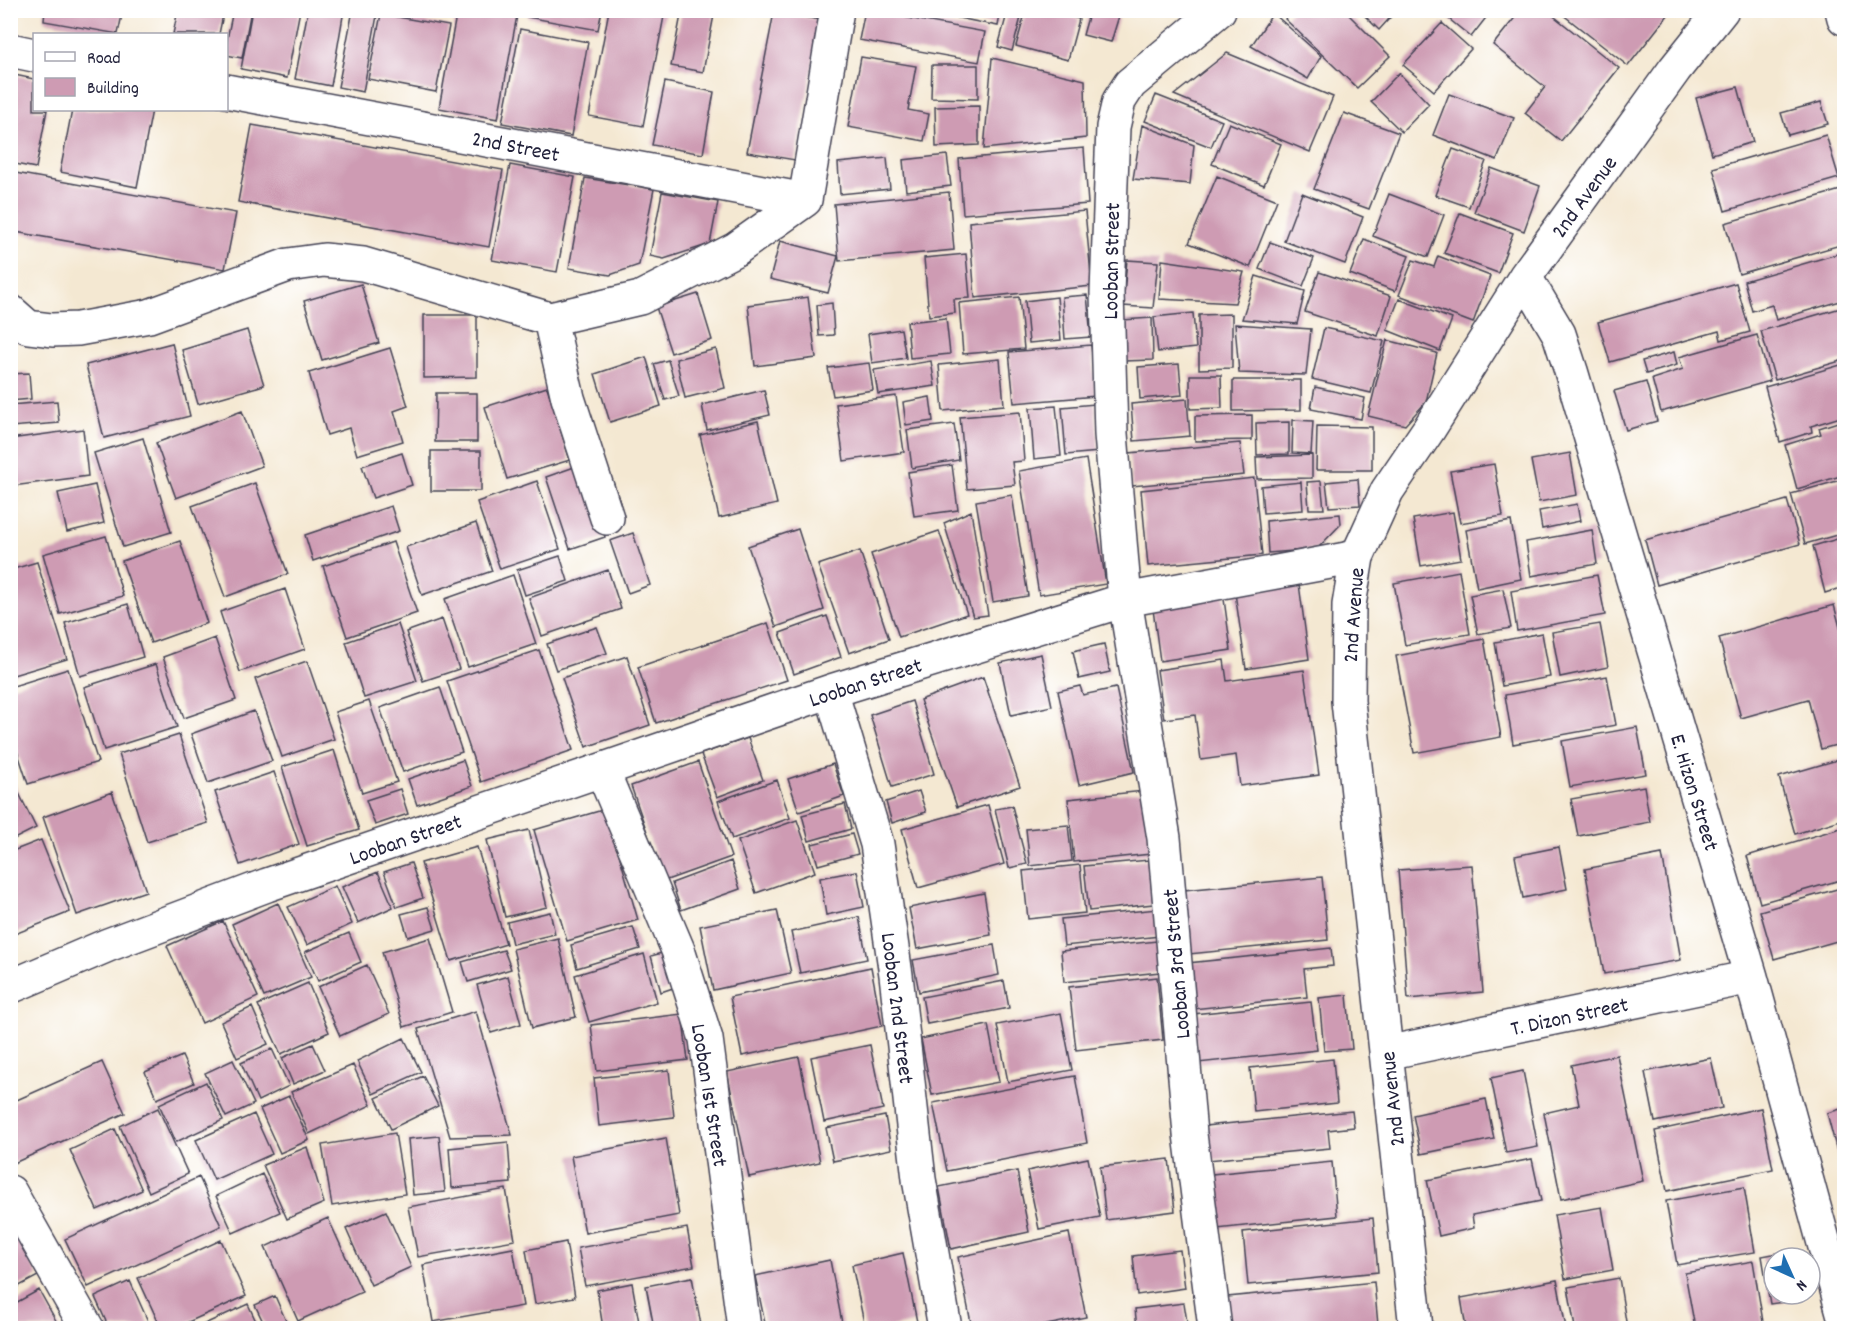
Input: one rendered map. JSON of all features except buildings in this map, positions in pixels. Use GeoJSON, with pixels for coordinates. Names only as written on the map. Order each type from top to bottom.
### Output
{"type":"FeatureCollection","features":[{"type":"Feature","properties":{"kind":"street"},"geometry":{"type":"LineString","coordinates":[[10,311],[28,327],[52,330],[78,329],[149,316],[288,265],[324,260],[363,264],[550,319],[640,298],[736,249],[805,200],[837,10]]}},
{"type":"Feature","properties":{"kind":"street","name":"Looban Street"},"geometry":{"type":"LineString","coordinates":[[10,987],[108,945],[267,885],[831,692],[1125,600],[1111,434],[1107,293],[1113,127],[1119,101],[1130,84],[1219,10]]}},
{"type":"Feature","properties":{"kind":"street","name":"2nd Avenue"},"geometry":{"type":"LineString","coordinates":[[1416,1329],[1348,701],[1349,605],[1357,557],[1387,491],[1525,277],[1675,69],[1722,10]]}},
{"type":"Feature","properties":{"kind":"street"},"geometry":{"type":"LineString","coordinates":[[1842,10],[1845,18]]}},
{"type":"Feature","properties":{"kind":"street"},"geometry":{"type":"LineString","coordinates":[[10,50],[33,55]]}},
{"type":"Feature","properties":{"kind":"street","name":"2nd Street"},"geometry":{"type":"LineString","coordinates":[[228,91],[805,200]]}},
{"type":"Feature","properties":{"kind":"street","name":"E. Hizon Street"},"geometry":{"type":"LineString","coordinates":[[1525,277],[1559,334],[1571,371],[1751,977],[1845,1316]]}},
{"type":"Feature","properties":{"kind":"street"},"geometry":{"type":"LineString","coordinates":[[550,319],[568,398],[606,518]]}},
{"type":"Feature","properties":{"kind":"street"},"geometry":{"type":"LineString","coordinates":[[1125,600],[1357,557]]}},
{"type":"Feature","properties":{"kind":"street","name":"Looban 3rd Street"},"geometry":{"type":"LineString","coordinates":[[1125,600],[1164,838],[1190,1134],[1215,1329]]}},
{"type":"Feature","properties":{"kind":"street","name":"Looban 2nd Street"},"geometry":{"type":"LineString","coordinates":[[831,692],[877,844],[896,975],[919,1179],[945,1329]]}},
{"type":"Feature","properties":{"kind":"street","name":"Looban 1st Street"},"geometry":{"type":"LineString","coordinates":[[602,770],[678,950],[706,1039],[744,1329]]}},
{"type":"Feature","properties":{"kind":"street","name":"T. Dizon Street"},"geometry":{"type":"LineString","coordinates":[[1386,1053],[1751,977]]}},
{"type":"Feature","properties":{"kind":"street"},"geometry":{"type":"LineString","coordinates":[[10,1192],[87,1329]]}}]}
